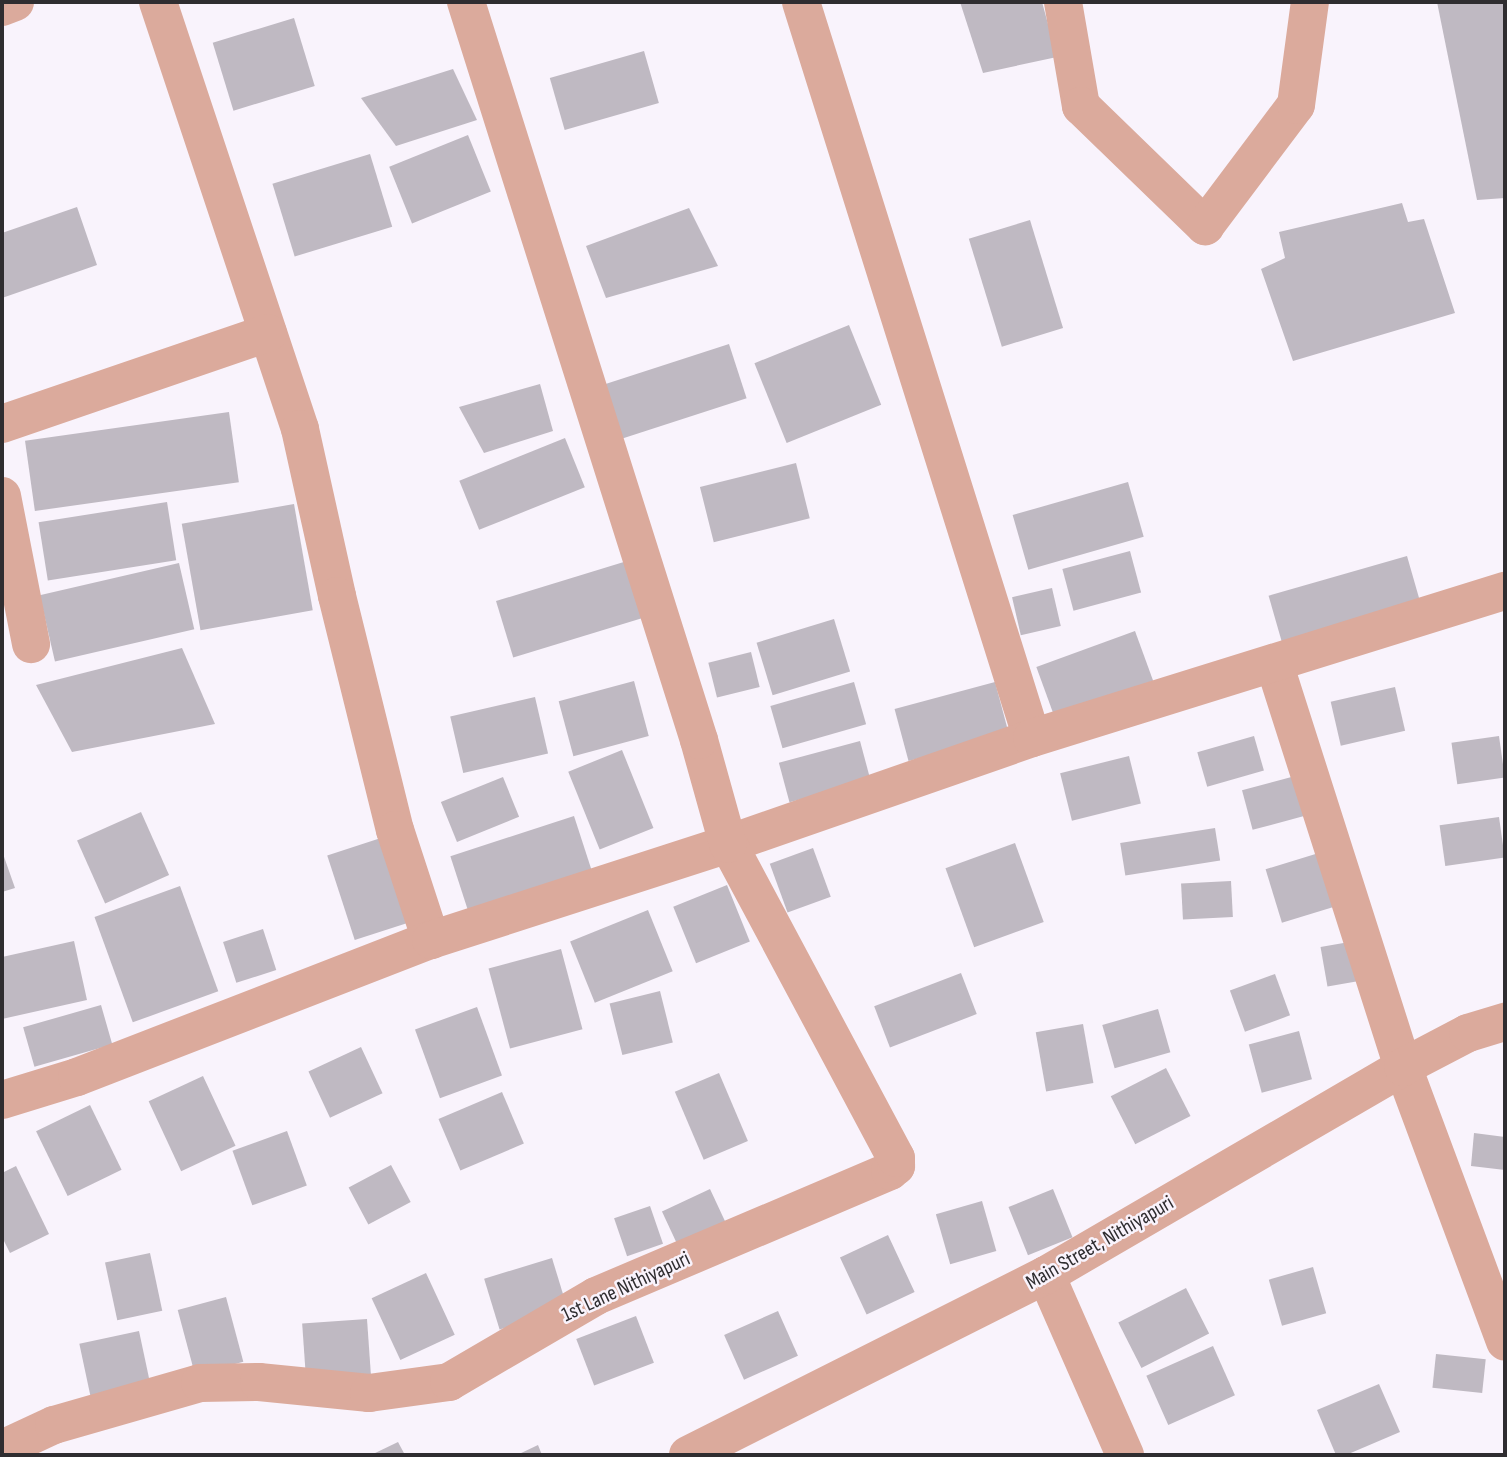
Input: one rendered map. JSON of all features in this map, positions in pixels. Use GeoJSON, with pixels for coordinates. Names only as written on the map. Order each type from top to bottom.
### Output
{"type":"FeatureCollection","features":[{"type":"Feature","properties":{"kind":"street"},"geometry":{"type":"LineString","coordinates":[[2,7],[15,2]]}},
{"type":"Feature","properties":{"kind":"street"},"geometry":{"type":"LineString","coordinates":[[158,2],[300,429],[337,596],[395,830],[431,940]]}},
{"type":"Feature","properties":{"kind":"street"},"geometry":{"type":"LineString","coordinates":[[466,2],[699,740],[728,844]]}},
{"type":"Feature","properties":{"kind":"street"},"geometry":{"type":"LineString","coordinates":[[801,2],[1032,738]]}},
{"type":"Feature","properties":{"kind":"street"},"geometry":{"type":"LineString","coordinates":[[1063,2],[1081,106],[1205,226],[1296,105],[1310,2]]}},
{"type":"Feature","properties":{"kind":"street"},"geometry":{"type":"LineString","coordinates":[[2,424],[268,333]]}},
{"type":"Feature","properties":{"kind":"street"},"geometry":{"type":"LineString","coordinates":[[2,496],[31,645]]}},
{"type":"Feature","properties":{"kind":"street"},"geometry":{"type":"LineString","coordinates":[[2,1100],[77,1077],[431,940],[728,844],[1032,738],[1505,591]]}},
{"type":"Feature","properties":{"kind":"street"},"geometry":{"type":"LineString","coordinates":[[1274,663],[1403,1067],[1497,1294],[1505,1342]]}},
{"type":"Feature","properties":{"kind":"street","name":"1st Lane Nithiyapuri"},"geometry":{"type":"LineString","coordinates":[[2,1449],[54,1425],[200,1383],[260,1382],[369,1393],[449,1382],[596,1296],[890,1171],[896,1166],[896,1158],[728,844]]}},
{"type":"Feature","properties":{"kind":"street","name":"Main Street, Nithiyapuri"},"geometry":{"type":"LineString","coordinates":[[688,1455],[1046,1275],[1403,1067],[1468,1033],[1505,1023]]}},
{"type":"Feature","properties":{"kind":"street"},"geometry":{"type":"LineString","coordinates":[[1046,1275],[1125,1455]]}},
{"type":"Feature","properties":{"kind":"building"},"geometry":{"type":"Polygon","coordinates":[[[960,2],[1042,2],[1057,57],[983,73],[960,2]]]}},
{"type":"Feature","properties":{"kind":"building"},"geometry":{"type":"Polygon","coordinates":[[[1437,2],[1505,2],[1505,198],[1477,200],[1437,2]]]}},
{"type":"Feature","properties":{"kind":"building"},"geometry":{"type":"Polygon","coordinates":[[[294,18],[315,86],[233,111],[213,43],[294,18]]]}},
{"type":"Feature","properties":{"kind":"building"},"geometry":{"type":"Polygon","coordinates":[[[644,51],[659,103],[565,130],[550,78],[644,51]]]}},
{"type":"Feature","properties":{"kind":"building"},"geometry":{"type":"Polygon","coordinates":[[[453,69],[477,120],[396,146],[361,98],[453,69]]]}},
{"type":"Feature","properties":{"kind":"building"},"geometry":{"type":"Polygon","coordinates":[[[468,135],[491,192],[412,223],[389,167],[468,135]]]}},
{"type":"Feature","properties":{"kind":"building"},"geometry":{"type":"Polygon","coordinates":[[[370,154],[392,227],[295,257],[272,184],[370,154]]]}},
{"type":"Feature","properties":{"kind":"building"},"geometry":{"type":"Polygon","coordinates":[[[1402,203],[1408,222],[1424,219],[1455,313],[1293,361],[1261,269],[1285,258],[1279,232],[1402,203]]]}},
{"type":"Feature","properties":{"kind":"building"},"geometry":{"type":"Polygon","coordinates":[[[77,207],[97,265],[2,298],[2,233],[77,207]]]}},
{"type":"Feature","properties":{"kind":"building"},"geometry":{"type":"Polygon","coordinates":[[[689,208],[718,266],[606,298],[586,246],[689,208]]]}},
{"type":"Feature","properties":{"kind":"building"},"geometry":{"type":"Polygon","coordinates":[[[1030,220],[1063,328],[1002,347],[969,239],[1030,220]]]}},
{"type":"Feature","properties":{"kind":"building"},"geometry":{"type":"Polygon","coordinates":[[[849,325],[881,405],[787,443],[754,363],[849,325]]]}},
{"type":"Feature","properties":{"kind":"building"},"geometry":{"type":"Polygon","coordinates":[[[729,344],[747,398],[620,439],[603,385],[729,344]]]}},
{"type":"Feature","properties":{"kind":"building"},"geometry":{"type":"Polygon","coordinates":[[[540,384],[553,431],[484,453],[459,407],[540,384]]]}},
{"type":"Feature","properties":{"kind":"building"},"geometry":{"type":"Polygon","coordinates":[[[229,412],[239,482],[35,511],[25,441],[229,412]]]}},
{"type":"Feature","properties":{"kind":"building"},"geometry":{"type":"Polygon","coordinates":[[[565,438],[585,487],[479,530],[459,481],[565,438]]]}},
{"type":"Feature","properties":{"kind":"building"},"geometry":{"type":"Polygon","coordinates":[[[796,463],[810,518],[714,542],[700,487],[796,463]]]}},
{"type":"Feature","properties":{"kind":"building"},"geometry":{"type":"Polygon","coordinates":[[[1128,482],[1144,537],[1028,570],[1013,515],[1128,482]]]}},
{"type":"Feature","properties":{"kind":"building"},"geometry":{"type":"Polygon","coordinates":[[[167,502],[176,560],[48,581],[39,522],[167,502]]]}},
{"type":"Feature","properties":{"kind":"building"},"geometry":{"type":"Polygon","coordinates":[[[294,504],[313,610],[200,630],[182,524],[294,504]]]}},
{"type":"Feature","properties":{"kind":"building"},"geometry":{"type":"Polygon","coordinates":[[[1130,551],[1141,593],[1074,611],[1062,569],[1130,551]]]}},
{"type":"Feature","properties":{"kind":"building"},"geometry":{"type":"Polygon","coordinates":[[[1407,556],[1422,610],[1284,650],[1269,596],[1407,556]]]}},
{"type":"Feature","properties":{"kind":"building"},"geometry":{"type":"Polygon","coordinates":[[[627,561],[644,617],[513,657],[496,601],[627,561]]]}},
{"type":"Feature","properties":{"kind":"building"},"geometry":{"type":"Polygon","coordinates":[[[179,563],[194,629],[55,661],[40,595],[179,563]]]}},
{"type":"Feature","properties":{"kind":"building"},"geometry":{"type":"Polygon","coordinates":[[[1052,588],[1061,626],[1021,635],[1012,597],[1052,588]]]}},
{"type":"Feature","properties":{"kind":"building"},"geometry":{"type":"Polygon","coordinates":[[[834,619],[850,672],[773,695],[757,643],[834,619]]]}},
{"type":"Feature","properties":{"kind":"building"},"geometry":{"type":"Polygon","coordinates":[[[1135,631],[1153,681],[1054,717],[1036,667],[1135,631]]]}},
{"type":"Feature","properties":{"kind":"building"},"geometry":{"type":"Polygon","coordinates":[[[182,648],[215,724],[72,752],[36,685],[182,648]]]}},
{"type":"Feature","properties":{"kind":"building"},"geometry":{"type":"Polygon","coordinates":[[[751,652],[760,687],[717,698],[708,663],[751,652]]]}},
{"type":"Feature","properties":{"kind":"building"},"geometry":{"type":"Polygon","coordinates":[[[634,681],[649,736],[573,756],[559,701],[634,681]]]}},
{"type":"Feature","properties":{"kind":"building"},"geometry":{"type":"Polygon","coordinates":[[[854,682],[866,724],[782,748],[770,706],[854,682]]]}},
{"type":"Feature","properties":{"kind":"building"},"geometry":{"type":"Polygon","coordinates":[[[995,682],[1009,734],[909,761],[895,709],[995,682]]]}},
{"type":"Feature","properties":{"kind":"building"},"geometry":{"type":"Polygon","coordinates":[[[1395,687],[1405,731],[1341,746],[1331,702],[1395,687]]]}},
{"type":"Feature","properties":{"kind":"building"},"geometry":{"type":"Polygon","coordinates":[[[535,697],[548,754],[463,773],[450,717],[535,697]]]}},
{"type":"Feature","properties":{"kind":"building"},"geometry":{"type":"Polygon","coordinates":[[[1254,736],[1264,771],[1207,787],[1197,752],[1254,736]]]}},
{"type":"Feature","properties":{"kind":"building"},"geometry":{"type":"Polygon","coordinates":[[[1499,736],[1505,778],[1457,784],[1451,743],[1499,736]]]}},
{"type":"Feature","properties":{"kind":"building"},"geometry":{"type":"Polygon","coordinates":[[[860,741],[871,781],[789,802],[779,763],[860,741]]]}},
{"type":"Feature","properties":{"kind":"building"},"geometry":{"type":"Polygon","coordinates":[[[622,750],[653,828],[600,850],[568,772],[622,750]]]}},
{"type":"Feature","properties":{"kind":"building"},"geometry":{"type":"Polygon","coordinates":[[[1129,756],[1141,804],[1072,821],[1060,773],[1129,756]]]}},
{"type":"Feature","properties":{"kind":"building"},"geometry":{"type":"Polygon","coordinates":[[[1299,775],[1310,815],[1253,830],[1242,790],[1299,775]]]}},
{"type":"Feature","properties":{"kind":"building"},"geometry":{"type":"Polygon","coordinates":[[[503,777],[519,817],[457,842],[441,802],[503,777]]]}},
{"type":"Feature","properties":{"kind":"building"},"geometry":{"type":"Polygon","coordinates":[[[141,812],[169,875],[105,904],[77,840],[141,812]]]}},
{"type":"Feature","properties":{"kind":"building"},"geometry":{"type":"Polygon","coordinates":[[[574,816],[593,875],[470,915],[450,856],[574,816]]]}},
{"type":"Feature","properties":{"kind":"building"},"geometry":{"type":"Polygon","coordinates":[[[1499,817],[1505,858],[1445,866],[1440,825],[1499,817]]]}},
{"type":"Feature","properties":{"kind":"building"},"geometry":{"type":"Polygon","coordinates":[[[1215,828],[1220,861],[1125,876],[1120,843],[1215,828]]]}},
{"type":"Feature","properties":{"kind":"building"},"geometry":{"type":"Polygon","coordinates":[[[390,835],[418,920],[355,940],[327,855],[390,835]]]}},
{"type":"Feature","properties":{"kind":"building"},"geometry":{"type":"Polygon","coordinates":[[[1015,843],[1044,922],[974,947],[945,868],[1015,843]]]}},
{"type":"Feature","properties":{"kind":"building"},"geometry":{"type":"Polygon","coordinates":[[[813,848],[831,897],[788,913],[770,864],[813,848]]]}},
{"type":"Feature","properties":{"kind":"building"},"geometry":{"type":"Polygon","coordinates":[[[2,851],[15,888],[2,892],[2,851]]]}},
{"type":"Feature","properties":{"kind":"building"},"geometry":{"type":"Polygon","coordinates":[[[1322,852],[1338,906],[1282,923],[1266,869],[1322,852]]]}},
{"type":"Feature","properties":{"kind":"building"},"geometry":{"type":"Polygon","coordinates":[[[1231,881],[1233,917],[1183,920],[1181,884],[1231,881]]]}},
{"type":"Feature","properties":{"kind":"building"},"geometry":{"type":"Polygon","coordinates":[[[727,885],[750,942],[696,963],[673,907],[727,885]]]}},
{"type":"Feature","properties":{"kind":"building"},"geometry":{"type":"Polygon","coordinates":[[[180,886],[218,991],[133,1022],[94,917],[180,886]]]}},
{"type":"Feature","properties":{"kind":"building"},"geometry":{"type":"Polygon","coordinates":[[[648,910],[673,971],[595,1003],[570,941],[648,910]]]}},
{"type":"Feature","properties":{"kind":"building"},"geometry":{"type":"Polygon","coordinates":[[[263,929],[276,970],[236,983],[223,942],[263,929]]]}},
{"type":"Feature","properties":{"kind":"building"},"geometry":{"type":"Polygon","coordinates":[[[74,941],[87,1000],[2,1019],[2,957],[74,941]]]}},
{"type":"Feature","properties":{"kind":"building"},"geometry":{"type":"Polygon","coordinates":[[[1355,941],[1362,980],[1327,986],[1321,947],[1355,941]]]}},
{"type":"Feature","properties":{"kind":"building"},"geometry":{"type":"Polygon","coordinates":[[[561,949],[582,1029],[510,1049],[489,968],[561,949]]]}},
{"type":"Feature","properties":{"kind":"building"},"geometry":{"type":"Polygon","coordinates":[[[961,973],[977,1014],[890,1047],[874,1006],[961,973]]]}},
{"type":"Feature","properties":{"kind":"building"},"geometry":{"type":"Polygon","coordinates":[[[1275,974],[1290,1015],[1245,1032],[1230,990],[1275,974]]]}},
{"type":"Feature","properties":{"kind":"building"},"geometry":{"type":"Polygon","coordinates":[[[660,991],[673,1042],[622,1055],[610,1004],[660,991]]]}},
{"type":"Feature","properties":{"kind":"building"},"geometry":{"type":"Polygon","coordinates":[[[101,1005],[112,1044],[34,1067],[23,1027],[101,1005]]]}},
{"type":"Feature","properties":{"kind":"building"},"geometry":{"type":"Polygon","coordinates":[[[477,1007],[502,1076],[440,1098],[415,1030],[477,1007]]]}},
{"type":"Feature","properties":{"kind":"building"},"geometry":{"type":"Polygon","coordinates":[[[1158,1009],[1170,1052],[1115,1068],[1102,1025],[1158,1009]]]}},
{"type":"Feature","properties":{"kind":"building"},"geometry":{"type":"Polygon","coordinates":[[[1083,1024],[1093,1083],[1046,1091],[1036,1032],[1083,1024]]]}},
{"type":"Feature","properties":{"kind":"building"},"geometry":{"type":"Polygon","coordinates":[[[1299,1031],[1312,1079],[1262,1093],[1249,1044],[1299,1031]]]}},
{"type":"Feature","properties":{"kind":"building"},"geometry":{"type":"Polygon","coordinates":[[[361,1047],[383,1093],[330,1118],[308,1072],[361,1047]]]}},
{"type":"Feature","properties":{"kind":"building"},"geometry":{"type":"Polygon","coordinates":[[[1166,1068],[1191,1116],[1135,1144],[1111,1096],[1166,1068]]]}},
{"type":"Feature","properties":{"kind":"building"},"geometry":{"type":"Polygon","coordinates":[[[719,1073],[748,1141],[704,1160],[675,1092],[719,1073]]]}},
{"type":"Feature","properties":{"kind":"building"},"geometry":{"type":"Polygon","coordinates":[[[203,1076],[236,1146],[181,1171],[149,1101],[203,1076]]]}},
{"type":"Feature","properties":{"kind":"building"},"geometry":{"type":"Polygon","coordinates":[[[502,1092],[524,1144],[460,1171],[438,1119],[502,1092]]]}},
{"type":"Feature","properties":{"kind":"building"},"geometry":{"type":"Polygon","coordinates":[[[90,1105],[122,1170],[68,1196],[36,1131],[90,1105]]]}},
{"type":"Feature","properties":{"kind":"building"},"geometry":{"type":"Polygon","coordinates":[[[287,1131],[307,1186],[252,1205],[232,1151],[287,1131]]]}},
{"type":"Feature","properties":{"kind":"building"},"geometry":{"type":"Polygon","coordinates":[[[1474,1133],[1505,1137],[1505,1170],[1471,1166],[1474,1133]]]}},
{"type":"Feature","properties":{"kind":"building"},"geometry":{"type":"Polygon","coordinates":[[[391,1165],[411,1202],[368,1225],[349,1188],[391,1165]]]}},
{"type":"Feature","properties":{"kind":"building"},"geometry":{"type":"Polygon","coordinates":[[[16,1166],[49,1234],[10,1253],[2,1237],[2,1173],[16,1166]]]}},
{"type":"Feature","properties":{"kind":"building"},"geometry":{"type":"Polygon","coordinates":[[[710,1189],[727,1225],[679,1248],[662,1211],[710,1189]]]}},
{"type":"Feature","properties":{"kind":"building"},"geometry":{"type":"Polygon","coordinates":[[[1053,1189],[1072,1237],[1028,1255],[1008,1207],[1053,1189]]]}},
{"type":"Feature","properties":{"kind":"building"},"geometry":{"type":"Polygon","coordinates":[[[982,1201],[996,1251],[950,1264],[936,1214],[982,1201]]]}},
{"type":"Feature","properties":{"kind":"building"},"geometry":{"type":"Polygon","coordinates":[[[650,1206],[663,1244],[627,1256],[614,1218],[650,1206]]]}},
{"type":"Feature","properties":{"kind":"building"},"geometry":{"type":"Polygon","coordinates":[[[888,1235],[915,1292],[867,1314],[840,1257],[888,1235]]]}},
{"type":"Feature","properties":{"kind":"building"},"geometry":{"type":"Polygon","coordinates":[[[150,1253],[162,1311],[117,1320],[105,1263],[150,1253]]]}},
{"type":"Feature","properties":{"kind":"building"},"geometry":{"type":"Polygon","coordinates":[[[552,1258],[567,1309],[500,1329],[484,1279],[552,1258]]]}},
{"type":"Feature","properties":{"kind":"building"},"geometry":{"type":"Polygon","coordinates":[[[1313,1267],[1326,1313],[1282,1326],[1269,1280],[1313,1267]]]}},
{"type":"Feature","properties":{"kind":"building"},"geometry":{"type":"Polygon","coordinates":[[[426,1273],[455,1335],[400,1360],[372,1298],[426,1273]]]}},
{"type":"Feature","properties":{"kind":"building"},"geometry":{"type":"Polygon","coordinates":[[[1186,1288],[1209,1333],[1141,1368],[1118,1323],[1186,1288]]]}},
{"type":"Feature","properties":{"kind":"building"},"geometry":{"type":"Polygon","coordinates":[[[226,1297],[243,1362],[195,1375],[178,1310],[226,1297]]]}},
{"type":"Feature","properties":{"kind":"building"},"geometry":{"type":"Polygon","coordinates":[[[778,1311],[798,1356],[744,1380],[724,1335],[778,1311]]]}},
{"type":"Feature","properties":{"kind":"building"},"geometry":{"type":"Polygon","coordinates":[[[636,1316],[654,1363],[594,1386],[576,1339],[636,1316]]]}},
{"type":"Feature","properties":{"kind":"building"},"geometry":{"type":"Polygon","coordinates":[[[367,1319],[371,1375],[306,1379],[302,1324],[367,1319]]]}},
{"type":"Feature","properties":{"kind":"building"},"geometry":{"type":"Polygon","coordinates":[[[139,1331],[151,1387],[91,1399],[79,1344],[139,1331]]]}},
{"type":"Feature","properties":{"kind":"building"},"geometry":{"type":"Polygon","coordinates":[[[1213,1346],[1235,1395],[1168,1425],[1146,1376],[1213,1346]]]}},
{"type":"Feature","properties":{"kind":"building"},"geometry":{"type":"Polygon","coordinates":[[[1436,1354],[1486,1359],[1482,1393],[1432,1388],[1436,1354]]]}},
{"type":"Feature","properties":{"kind":"building"},"geometry":{"type":"Polygon","coordinates":[[[1379,1384],[1400,1432],[1346,1455],[1336,1455],[1317,1410],[1379,1384]]]}},
{"type":"Feature","properties":{"kind":"building"},"geometry":{"type":"Polygon","coordinates":[[[398,1442],[405,1455],[371,1455],[398,1442]]]}},
{"type":"Feature","properties":{"kind":"building"},"geometry":{"type":"Polygon","coordinates":[[[538,1445],[542,1455],[517,1455],[538,1445]]]}}]}
